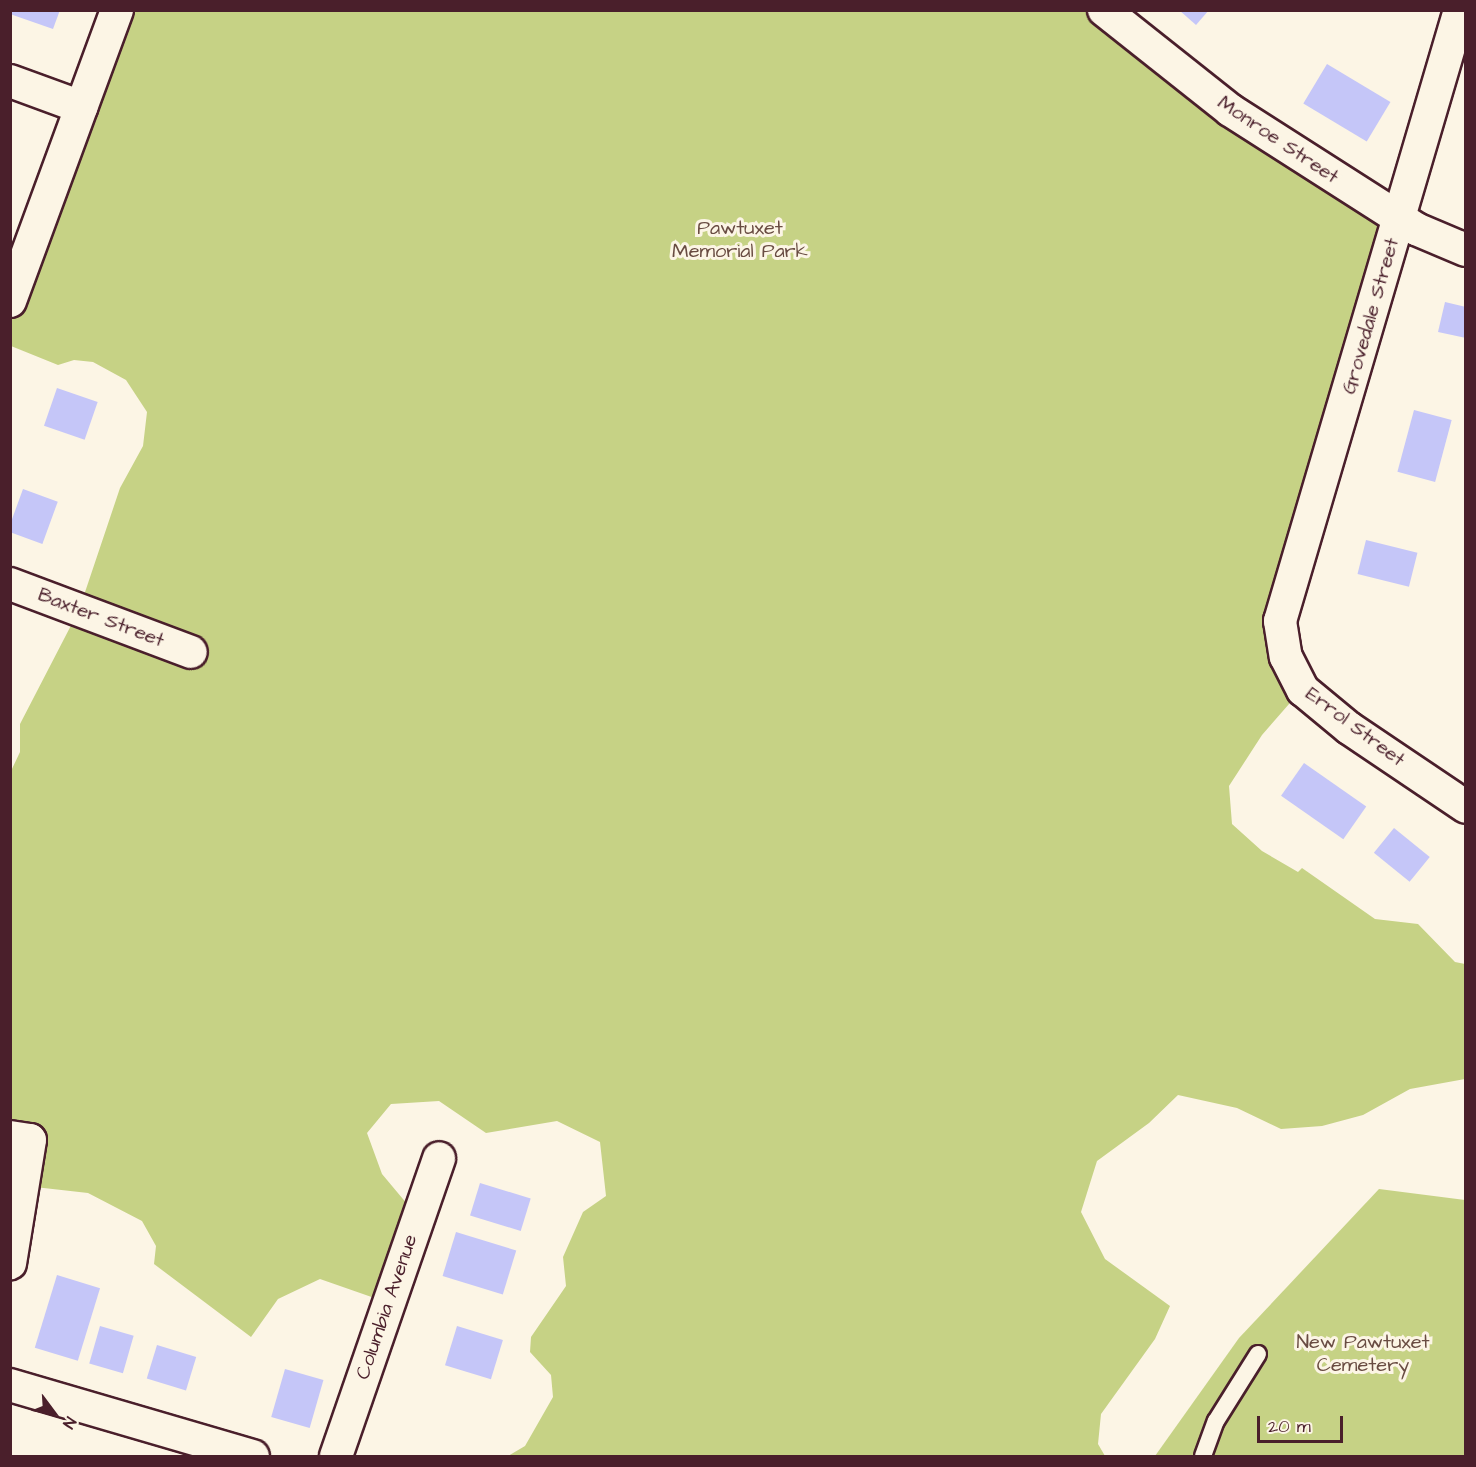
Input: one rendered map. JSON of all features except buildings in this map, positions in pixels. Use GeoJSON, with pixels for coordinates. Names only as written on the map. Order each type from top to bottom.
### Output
{"type":"FeatureCollection","features":[{"type":"Feature","properties":{"kind":"street"},"geometry":{"type":"LineString","coordinates":[[10,301],[117,10]]}},
{"type":"Feature","properties":{"kind":"street","name":"Monroe Street"},"geometry":{"type":"LineString","coordinates":[[1104,10],[1230,110],[1400,219],[1466,250]]}},
{"type":"Feature","properties":{"kind":"street","name":"Grovedale Street"},"geometry":{"type":"LineString","coordinates":[[1280,621],[1460,10]]}},
{"type":"Feature","properties":{"kind":"street"},"geometry":{"type":"LineString","coordinates":[[10,81],[81,107]]}},
{"type":"Feature","properties":{"kind":"street","name":"Baxter Street"},"geometry":{"type":"LineString","coordinates":[[10,584],[190,652]]}},
{"type":"Feature","properties":{"kind":"street","name":"Errol Street"},"geometry":{"type":"LineString","coordinates":[[1280,621],[1286,657],[1303,690],[1350,728],[1466,807]]}},
{"type":"Feature","properties":{"kind":"street"},"geometry":{"type":"LineString","coordinates":[[10,1263],[20,1138]]}},
{"type":"Feature","properties":{"kind":"street","name":"Columbia Avenue"},"geometry":{"type":"LineString","coordinates":[[336,1456],[439,1158]]}},
{"type":"Feature","properties":{"kind":"street"},"geometry":{"type":"LineString","coordinates":[[10,1385],[253,1456]]}},
{"type":"Feature","properties":{"kind":"lane"},"geometry":{"type":"LineString","coordinates":[[1203,1456],[1216,1421],[1258,1354]]}},
{"type":"Feature","properties":{"kind":"green space","name":"Pawtuxet Memorial Park"},"geometry":{"type":"Polygon","coordinates":[[[120,11],[1101,11],[1401,223],[1280,610],[1303,688],[1262,735],[1229,786],[1232,824],[1262,851],[1298,872],[1302,868],[1375,919],[1418,924],[1455,962],[1465,964],[1465,1079],[1410,1089],[1363,1115],[1322,1126],[1281,1129],[1237,1108],[1178,1095],[1149,1123],[1097,1161],[1081,1212],[1105,1259],[1170,1306],[1155,1339],[1101,1414],[1098,1444],[1105,1456],[508,1456],[525,1446],[553,1397],[551,1375],[530,1352],[531,1337],[566,1286],[563,1257],[583,1212],[606,1196],[600,1142],[557,1121],[486,1133],[439,1101],[391,1104],[367,1133],[382,1174],[418,1217],[383,1301],[320,1279],[278,1299],[251,1337],[154,1264],[156,1246],[142,1221],[88,1193],[26,1186],[11,1139],[11,771],[20,752],[20,724],[79,610],[120,488],[143,446],[147,412],[126,380],[93,362],[74,360],[58,365],[11,346],[10,311],[120,11]]]}},
{"type":"Feature","properties":{"kind":"green space","name":"New Pawtuxet Cemetery"},"geometry":{"type":"Polygon","coordinates":[[[1379,1189],[1465,1200],[1465,1456],[1155,1456],[1239,1338],[1379,1189]]]}}]}
